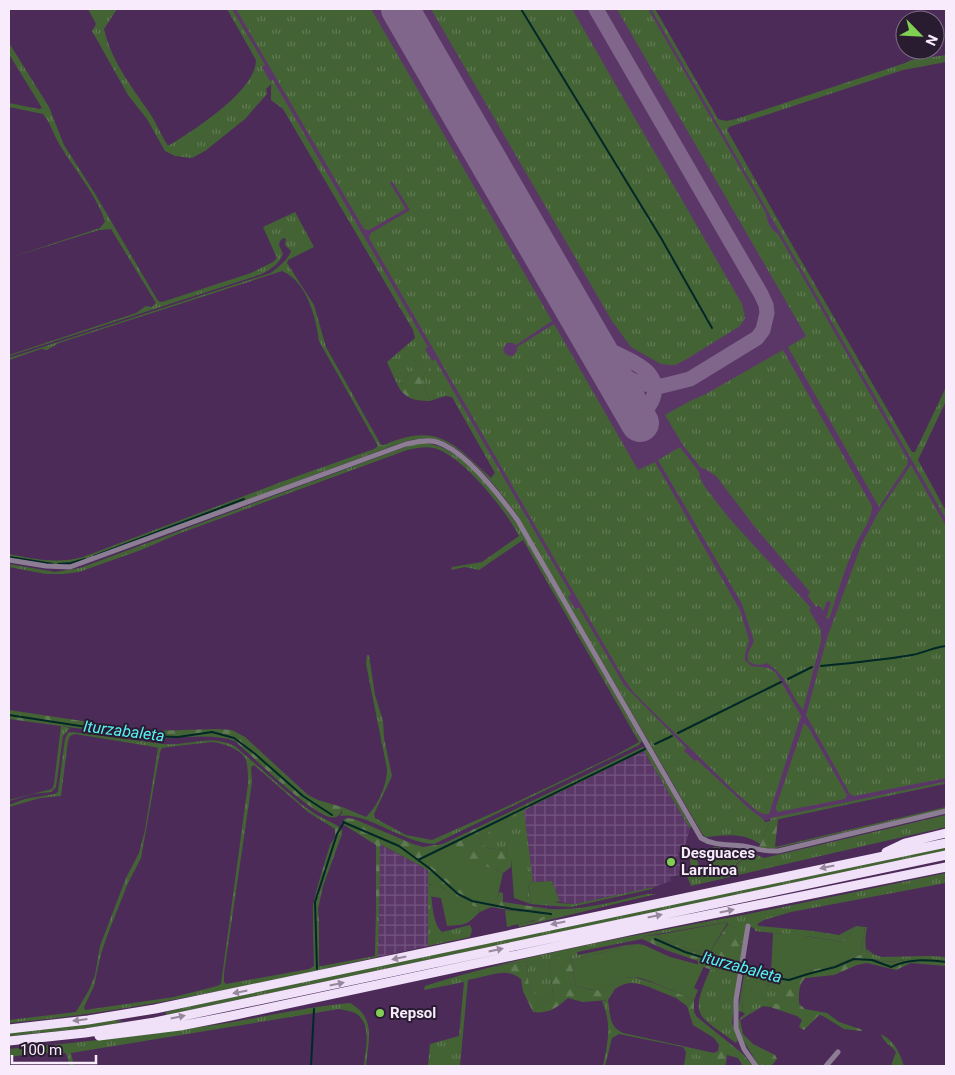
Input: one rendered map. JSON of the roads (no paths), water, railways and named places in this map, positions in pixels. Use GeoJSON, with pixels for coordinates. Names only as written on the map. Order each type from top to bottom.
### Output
{"type":"FeatureCollection","features":[{"type":"Feature","properties":{"kind":"highway"},"geometry":{"type":"LineString","coordinates":[[875,858],[905,843],[946,833]]}},
{"type":"Feature","properties":{"kind":"highway"},"geometry":{"type":"LineString","coordinates":[[9,1028],[88,1020],[155,1009],[946,843]]}},
{"type":"Feature","properties":{"kind":"highway"},"geometry":{"type":"LineString","coordinates":[[9,1041],[155,1022],[946,854]]}},
{"type":"Feature","properties":{"kind":"highway"},"geometry":{"type":"LineString","coordinates":[[9,1045],[125,1033],[214,1020],[648,927],[946,866]]}},
{"type":"Feature","properties":{"kind":"street"},"geometry":{"type":"LineString","coordinates":[[9,560],[46,566],[70,567],[406,444],[418,441],[435,442],[446,445],[465,460],[485,480],[518,521],[701,838],[713,843],[744,846],[760,851],[778,851],[946,811]]}},
{"type":"Feature","properties":{"kind":"street"},"geometry":{"type":"LineString","coordinates":[[748,926],[736,1000],[736,1028],[744,1049],[756,1066]]}},
{"type":"Feature","properties":{"kind":"street"},"geometry":{"type":"LineString","coordinates":[[826,1066],[838,1052]]}},
{"type":"Feature","properties":{"kind":"waterway"},"geometry":{"type":"LineString","coordinates":[[521,9],[661,238],[712,328]]}},
{"type":"Feature","properties":{"kind":"waterway"},"geometry":{"type":"LineString","coordinates":[[94,556],[244,499]]}},
{"type":"Feature","properties":{"kind":"waterway"},"geometry":{"type":"LineString","coordinates":[[9,557],[53,564]]}},
{"type":"Feature","properties":{"kind":"waterway"},"geometry":{"type":"LineString","coordinates":[[58,564],[85,559]]}},
{"type":"Feature","properties":{"kind":"waterway"},"geometry":{"type":"LineString","coordinates":[[821,666],[912,655],[946,646]]}},
{"type":"Feature","properties":{"kind":"waterway"},"geometry":{"type":"LineString","coordinates":[[788,679],[812,667]]}},
{"type":"Feature","properties":{"kind":"waterway"},"geometry":{"type":"LineString","coordinates":[[678,733],[781,682]]}},
{"type":"Feature","properties":{"kind":"waterway","name":"Iturzabaleta"},"geometry":{"type":"LineString","coordinates":[[9,715],[145,736],[178,737],[212,732],[234,738],[303,796],[332,815]]}},
{"type":"Feature","properties":{"kind":"waterway"},"geometry":{"type":"LineString","coordinates":[[655,744],[672,736]]}},
{"type":"Feature","properties":{"kind":"waterway"},"geometry":{"type":"LineString","coordinates":[[418,860],[645,749]]}},
{"type":"Feature","properties":{"kind":"waterway","name":"Iturzabaleta"},"geometry":{"type":"LineString","coordinates":[[343,822],[399,846],[429,868],[458,894],[472,901],[551,914]]}},
{"type":"Feature","properties":{"kind":"waterway"},"geometry":{"type":"LineString","coordinates":[[317,969],[315,902],[337,834],[344,822]]}},
{"type":"Feature","properties":{"kind":"waterway","name":"Iturzabaleta"},"geometry":{"type":"LineString","coordinates":[[655,939],[685,952],[764,976],[789,980],[835,967],[854,959],[872,960],[891,967],[911,961],[946,962]]}},
{"type":"Feature","properties":{"kind":"waterway"},"geometry":{"type":"LineString","coordinates":[[311,1066],[314,1009]]}},
{"type":"Feature","properties":{"kind":"place","name":"Desguaces Larrinoa"},"geometry":{"type":"Point","coordinates":[671,862]}},
{"type":"Feature","properties":{"kind":"place","name":"Repsol"},"geometry":{"type":"Point","coordinates":[380,1013]}}]}
